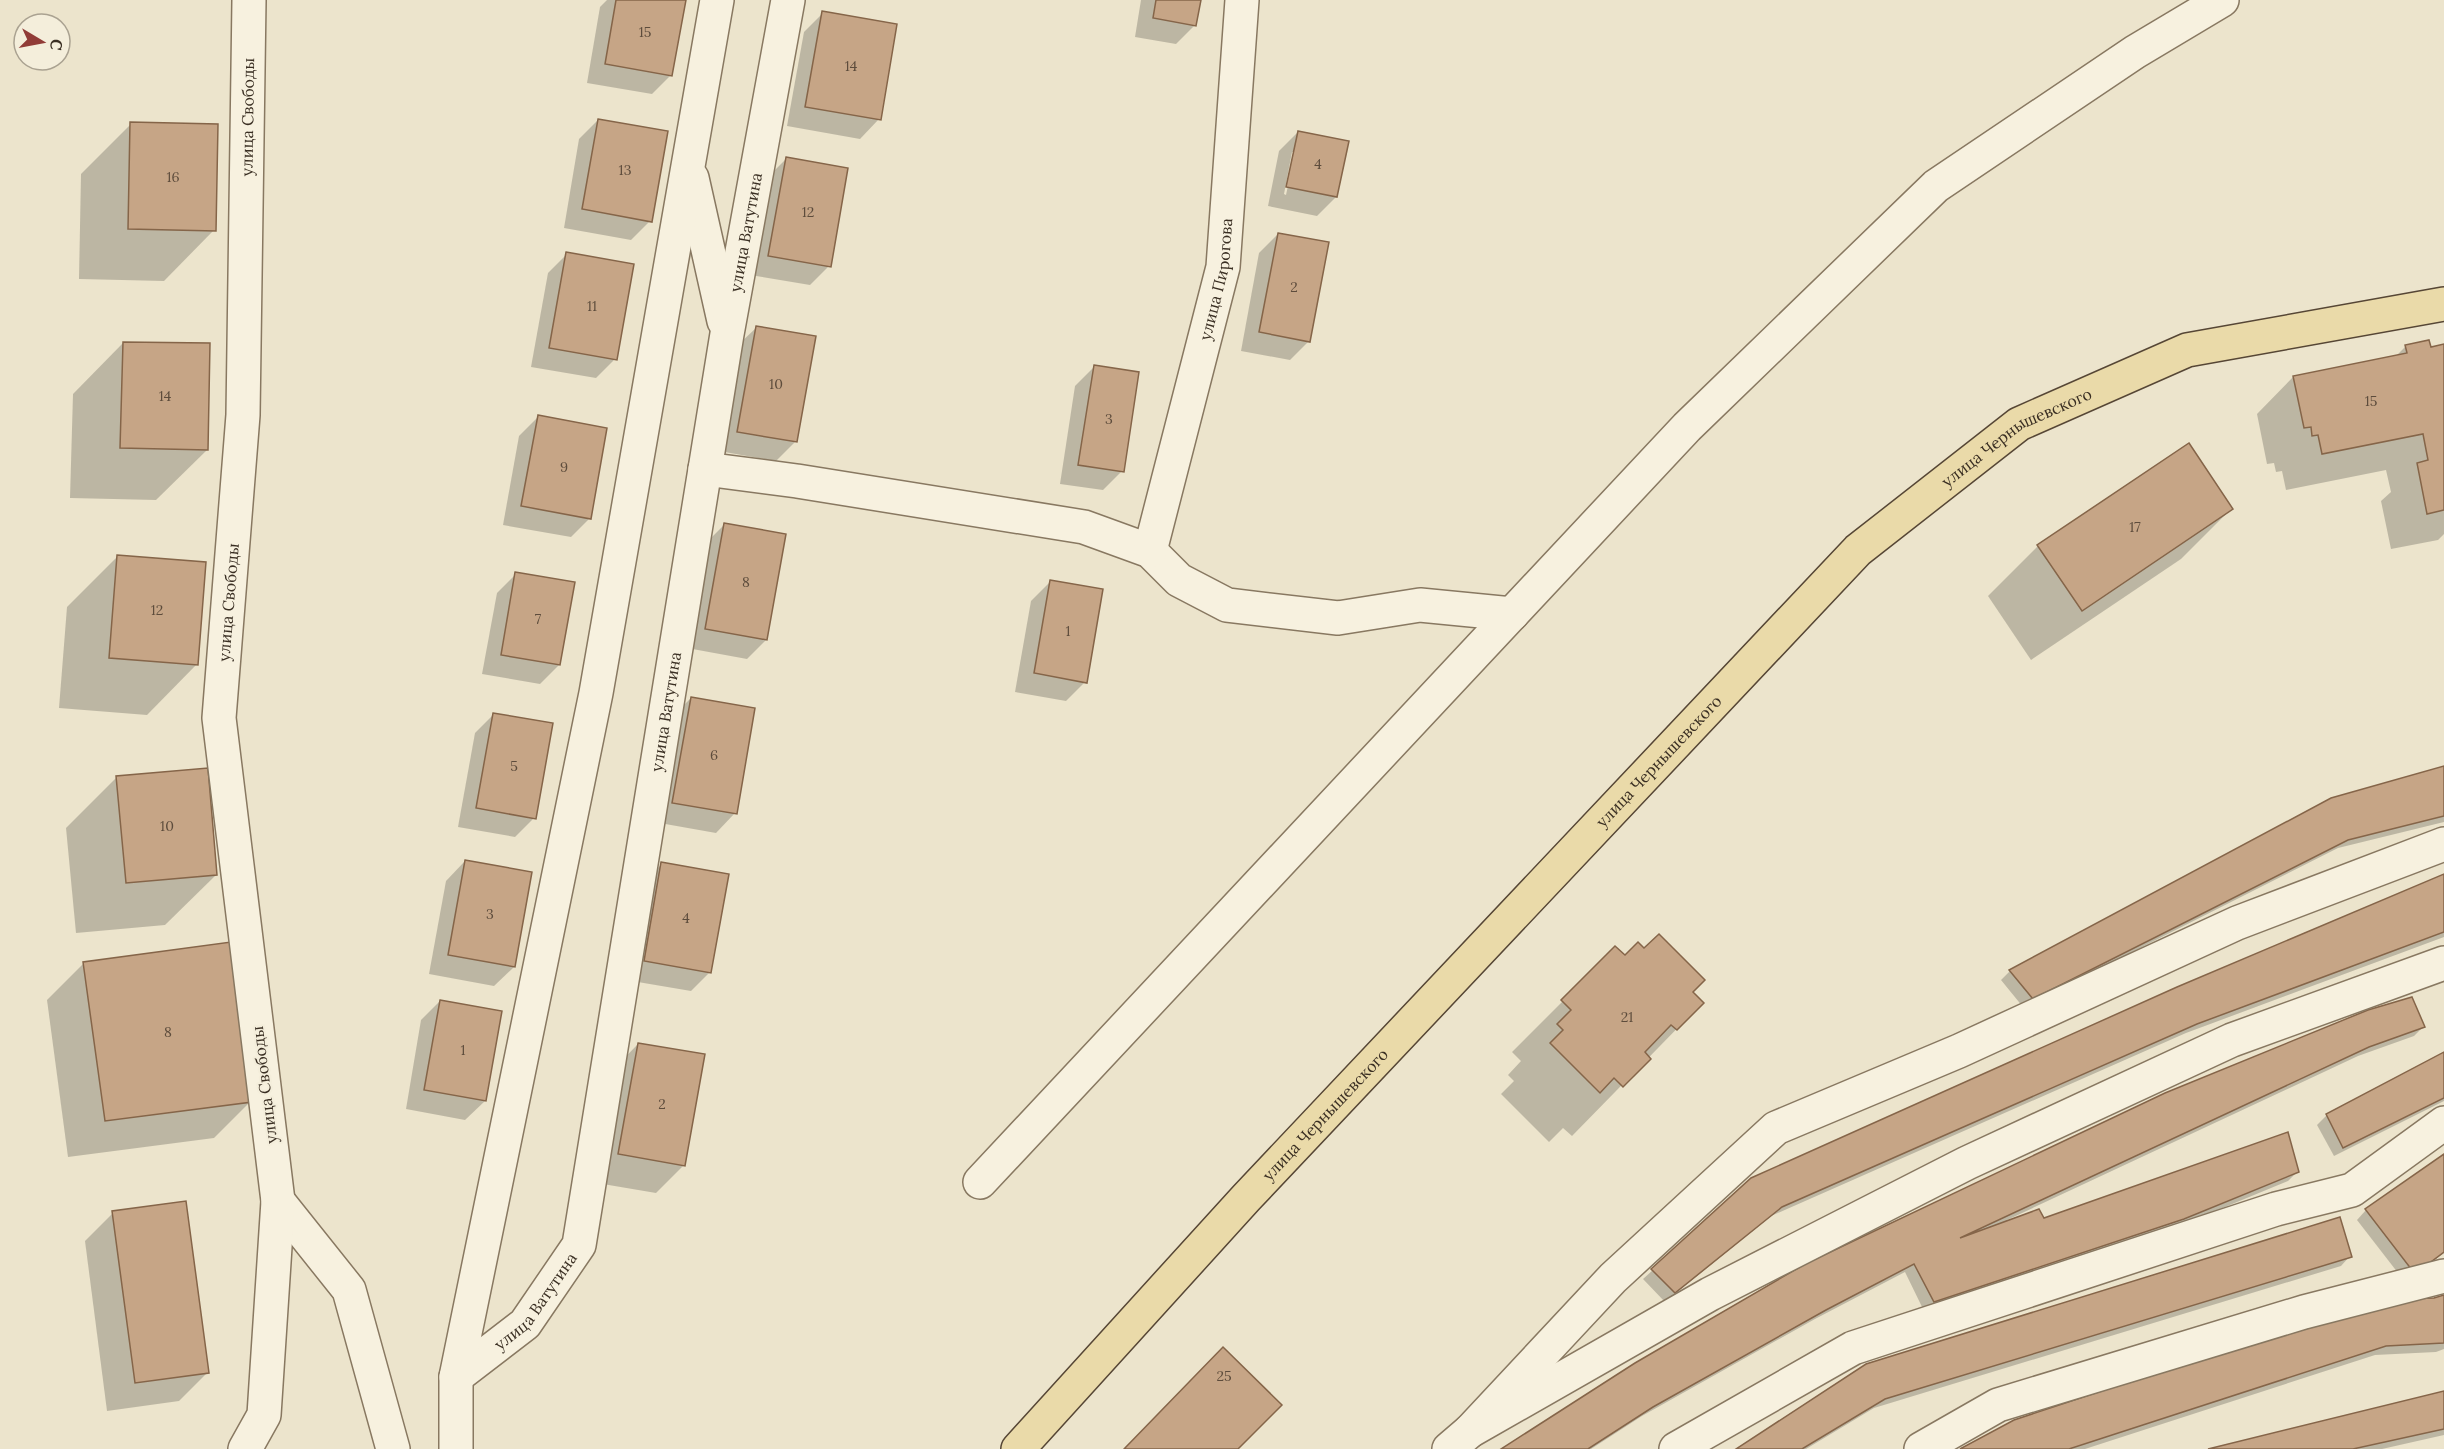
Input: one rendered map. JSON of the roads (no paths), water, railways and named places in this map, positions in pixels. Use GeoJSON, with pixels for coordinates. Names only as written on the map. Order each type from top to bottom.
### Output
{"type":"FeatureCollection","features":[{"type":"Feature","properties":{"kind":"main road","name":"улица Чернышевского"},"geometry":{"type":"LineString","coordinates":[[1018,1449],[1254,1189],[1858,550],[2019,424],[2187,350],[2444,304]]}},
{"type":"Feature","properties":{"kind":"street","name":"улица Свободы"},"geometry":{"type":"LineString","coordinates":[[246,1449],[264,1415],[278,1201],[219,718],[243,415],[249,0]]}},
{"type":"Feature","properties":{"kind":"street","name":"улица Ватутина"},"geometry":{"type":"LineString","coordinates":[[456,1449],[456,1377],[596,693],[717,0]]}},
{"type":"Feature","properties":{"kind":"street","name":"улица Ватутина"},"geometry":{"type":"LineString","coordinates":[[456,1377],[525,1324],[579,1245],[727,334],[788,0]]}},
{"type":"Feature","properties":{"kind":"street","name":"улица Пирогова"},"geometry":{"type":"LineString","coordinates":[[1150,551],[1222,267],[1242,0]]}},
{"type":"Feature","properties":{"kind":"street"},"geometry":{"type":"LineString","coordinates":[[980,1182],[1688,427],[1936,186],[2136,52],[2222,0]]}},
{"type":"Feature","properties":{"kind":"street"},"geometry":{"type":"LineString","coordinates":[[688,164],[727,334]]}},
{"type":"Feature","properties":{"kind":"street"},"geometry":{"type":"LineString","coordinates":[[705,469],[797,481],[1084,527],[1150,551],[1179,580],[1227,605],[1338,618],[1420,605],[1512,614]]}},
{"type":"Feature","properties":{"kind":"street"},"geometry":{"type":"LineString","coordinates":[[1460,1440],[1613,1278],[1776,1128],[1959,1051],[2237,923],[2444,844]]}},
{"type":"Feature","properties":{"kind":"street"},"geometry":{"type":"LineString","coordinates":[[1460,1440],[1710,1294],[1967,1163],[2232,1040],[2444,963]]}},
{"type":"Feature","properties":{"kind":"street"},"geometry":{"type":"LineString","coordinates":[[1676,1449],[1853,1348],[2276,1209],[2352,1190],[2444,1123]]}},
{"type":"Feature","properties":{"kind":"street"},"geometry":{"type":"LineString","coordinates":[[278,1201],[349,1290],[393,1449]]}},
{"type":"Feature","properties":{"kind":"street"},"geometry":{"type":"LineString","coordinates":[[1921,1449],[1998,1405],[2304,1312],[2444,1276]]}}]}
